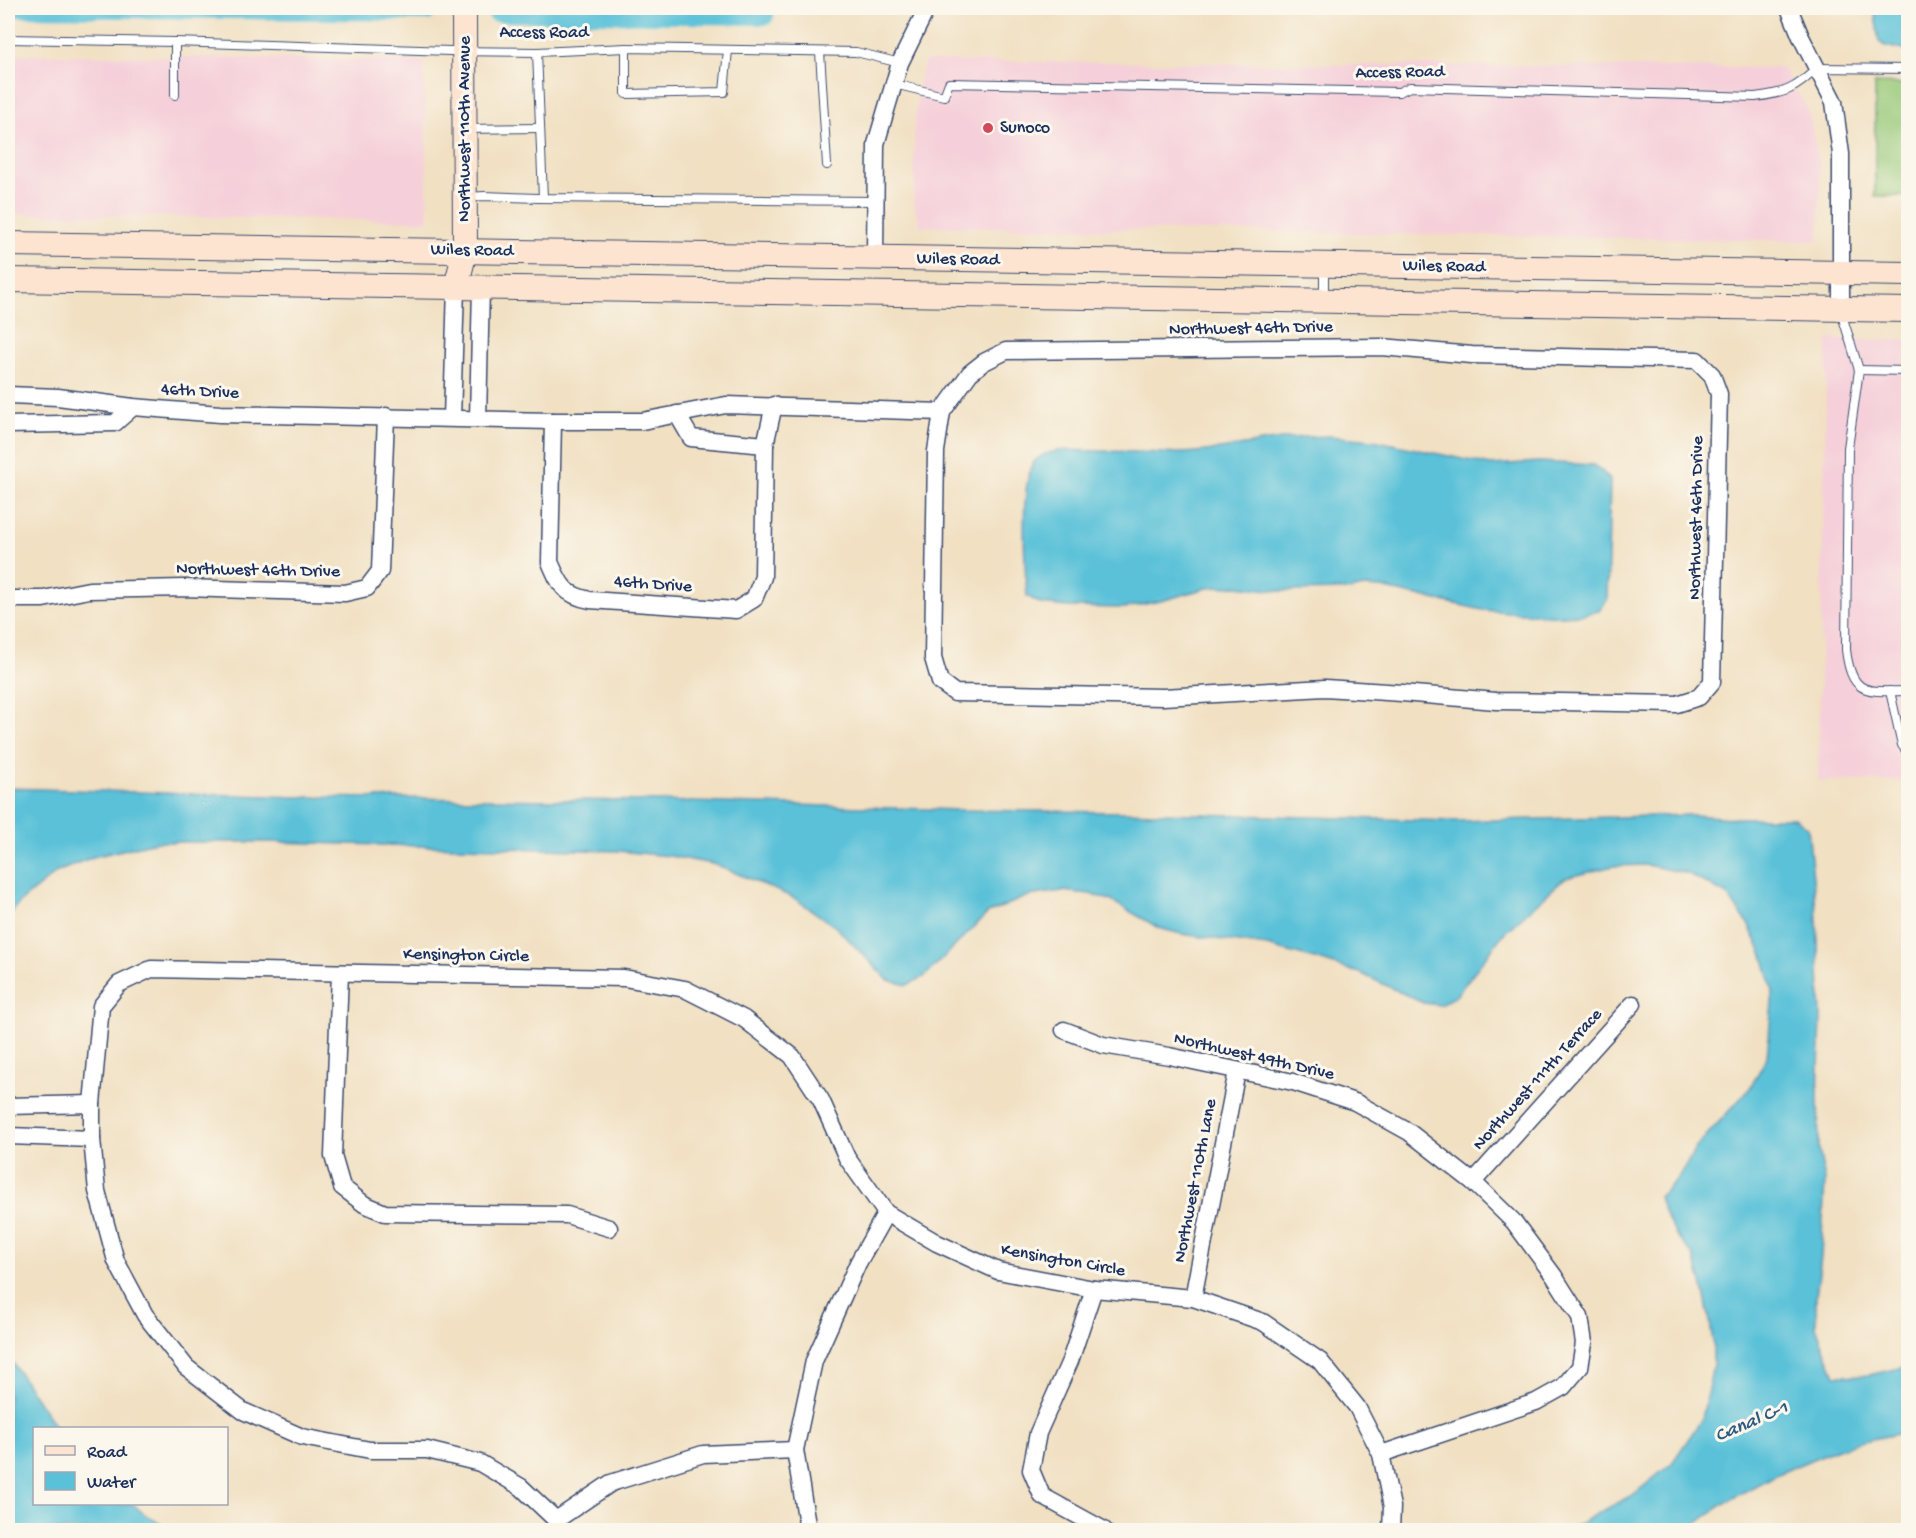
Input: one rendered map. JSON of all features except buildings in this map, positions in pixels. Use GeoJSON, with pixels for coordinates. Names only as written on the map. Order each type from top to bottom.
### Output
{"type":"FeatureCollection","features":[{"type":"Feature","properties":{"kind":"main road","name":"Northwest 110th Avenue"},"geometry":{"type":"LineString","coordinates":[[456,287],[465,251],[464,8]]}},
{"type":"Feature","properties":{"kind":"main road","name":"Wiles Road"},"geometry":{"type":"LineString","coordinates":[[8,244],[1908,274]]}},
{"type":"Feature","properties":{"kind":"main road","name":"Northwest 110th Avenue"},"geometry":{"type":"LineString","coordinates":[[465,251],[481,287]]}},
{"type":"Feature","properties":{"kind":"main road"},"geometry":{"type":"LineString","coordinates":[[831,293],[854,280],[875,258]]}},
{"type":"Feature","properties":{"kind":"main road","name":"Wiles Road"},"geometry":{"type":"LineString","coordinates":[[8,280],[1908,310]]}},
{"type":"Feature","properties":{"kind":"street"},"geometry":{"type":"LineString","coordinates":[[875,258],[876,144],[900,63],[927,8]]}},
{"type":"Feature","properties":{"kind":"street"},"geometry":{"type":"LineString","coordinates":[[1789,8],[1834,102],[1841,154],[1840,309]]}},
{"type":"Feature","properties":{"kind":"street"},"geometry":{"type":"LineString","coordinates":[[452,418],[456,287]]}},
{"type":"Feature","properties":{"kind":"street"},"geometry":{"type":"LineString","coordinates":[[478,418],[481,287]]}},
{"type":"Feature","properties":{"kind":"street","name":"Northwest 46th Drive"},"geometry":{"type":"LineString","coordinates":[[1382,347],[1472,356],[1697,360],[1712,375],[1719,394],[1712,682],[1699,697],[1677,704],[1496,701],[1325,688],[1163,697],[955,693],[940,682],[933,658],[936,451],[942,412],[970,373],[984,362],[1006,351],[1382,347]]}},
{"type":"Feature","properties":{"kind":"street","name":"46th Drive"},"geometry":{"type":"LineString","coordinates":[[8,394],[220,414],[553,421],[642,421],[726,405],[942,412]]}},
{"type":"Feature","properties":{"kind":"street","name":"46th Drive"},"geometry":{"type":"LineString","coordinates":[[553,421],[550,562],[559,584],[575,597],[590,600],[736,610],[754,599],[763,578],[765,444],[774,405]]}},
{"type":"Feature","properties":{"kind":"street"},"geometry":{"type":"LineString","coordinates":[[8,425],[115,423],[133,407]]}},
{"type":"Feature","properties":{"kind":"street"},"geometry":{"type":"LineString","coordinates":[[677,414],[691,438],[765,444]]}},
{"type":"Feature","properties":{"kind":"street","name":"Northwest 46th Drive"},"geometry":{"type":"LineString","coordinates":[[8,599],[43,599],[89,590],[185,588],[345,593],[367,588],[380,571],[387,416]]}},
{"type":"Feature","properties":{"kind":"street","name":"Kensington Circle"},"geometry":{"type":"LineString","coordinates":[[557,1525],[521,1487],[480,1463],[427,1450],[370,1450],[302,1437],[243,1411],[186,1367],[145,1315],[116,1261],[97,1191],[92,1139],[92,1104],[101,1006],[118,984],[151,969],[624,978],[685,989],[744,1019],[792,1056],[821,1100],[847,1158],[886,1213],[937,1243],[998,1271],[1094,1289],[1193,1298],[1263,1322],[1320,1361],[1357,1407],[1381,1454],[1392,1507],[1391,1530]]}},
{"type":"Feature","properties":{"kind":"street"},"geometry":{"type":"LineString","coordinates":[[340,973],[333,1156],[342,1186],[364,1204],[386,1213],[567,1215],[609,1228]]}},
{"type":"Feature","properties":{"kind":"street","name":"Northwest 111th Terrace"},"geometry":{"type":"LineString","coordinates":[[1473,1182],[1632,1004]]}},
{"type":"Feature","properties":{"kind":"street","name":"Northwest 49th Drive"},"geometry":{"type":"LineString","coordinates":[[1064,1030],[1103,1045],[1169,1056],[1293,1082],[1355,1102],[1409,1132],[1473,1182],[1515,1222],[1580,1317],[1584,1343],[1580,1367],[1563,1387],[1536,1402],[1381,1454]]}},
{"type":"Feature","properties":{"kind":"street","name":"Northwest 110th Lane"},"geometry":{"type":"LineString","coordinates":[[1193,1298],[1237,1071]]}},
{"type":"Feature","properties":{"kind":"street"},"geometry":{"type":"LineString","coordinates":[[8,1106],[92,1104]]}},
{"type":"Feature","properties":{"kind":"street"},"geometry":{"type":"LineString","coordinates":[[8,1136],[92,1139]]}},
{"type":"Feature","properties":{"kind":"street"},"geometry":{"type":"LineString","coordinates":[[808,1530],[795,1450],[814,1361],[858,1263],[886,1213]]}},
{"type":"Feature","properties":{"kind":"street"},"geometry":{"type":"LineString","coordinates":[[1094,1289],[1070,1361],[1038,1433],[1031,1470],[1042,1496],[1104,1530]]}},
{"type":"Feature","properties":{"kind":"street"},"geometry":{"type":"LineString","coordinates":[[557,1525],[611,1483],[703,1454],[795,1450]]}},
{"type":"Feature","properties":{"kind":"lane","name":"Access Road"},"geometry":{"type":"LineString","coordinates":[[8,39],[537,52],[626,48],[856,52],[900,63]]}},
{"type":"Feature","properties":{"kind":"lane"},"geometry":{"type":"LineString","coordinates":[[175,42],[175,95]]}},
{"type":"Feature","properties":{"kind":"lane"},"geometry":{"type":"LineString","coordinates":[[626,48],[626,94],[724,92],[728,50]]}},
{"type":"Feature","properties":{"kind":"lane"},"geometry":{"type":"LineString","coordinates":[[537,52],[543,198]]}},
{"type":"Feature","properties":{"kind":"lane"},"geometry":{"type":"LineString","coordinates":[[820,52],[827,165]]}},
{"type":"Feature","properties":{"kind":"lane","name":"Access Road"},"geometry":{"type":"LineString","coordinates":[[894,84],[945,96],[949,83],[1399,92],[1410,87],[1755,97],[1780,93],[1801,84],[1817,68]]}},
{"type":"Feature","properties":{"kind":"lane"},"geometry":{"type":"LineString","coordinates":[[1817,68],[1908,69]]}},
{"type":"Feature","properties":{"kind":"lane"},"geometry":{"type":"LineString","coordinates":[[466,129],[540,128]]}},
{"type":"Feature","properties":{"kind":"lane"},"geometry":{"type":"LineString","coordinates":[[465,197],[875,201]]}},
{"type":"Feature","properties":{"kind":"lane"},"geometry":{"type":"LineString","coordinates":[[1324,265],[1324,301]]}},
{"type":"Feature","properties":{"kind":"lane"},"geometry":{"type":"LineString","coordinates":[[1840,309],[1859,370],[1848,448],[1846,650],[1849,673],[1857,684],[1876,692],[1908,691]]}},
{"type":"Feature","properties":{"kind":"lane"},"geometry":{"type":"LineString","coordinates":[[1859,370],[1908,371]]}},
{"type":"Feature","properties":{"kind":"lane"},"geometry":{"type":"LineString","coordinates":[[1890,691],[1902,745],[1908,753]]}},
{"type":"Feature","properties":{"kind":"shaded area"},"geometry":{"type":"Polygon","coordinates":[[[8,54],[424,61],[428,221],[8,214],[8,54]]]}},
{"type":"Feature","properties":{"kind":"shaded area"},"geometry":{"type":"Polygon","coordinates":[[[925,61],[1783,68],[1808,110],[1820,167],[1819,241],[920,226],[914,204],[914,128],[919,80],[925,61]]]}},
{"type":"Feature","properties":{"kind":"shaded area"},"geometry":{"type":"Polygon","coordinates":[[[1827,339],[1908,340],[1908,781],[1818,781],[1827,339]]]}},
{"type":"Feature","properties":{"kind":"green space"},"geometry":{"type":"Polygon","coordinates":[[[1875,83],[1908,84],[1908,196],[1875,196],[1875,83]]]}},
{"type":"Feature","properties":{"kind":"water"},"geometry":{"type":"Polygon","coordinates":[[[1874,8],[1906,8],[1908,51],[1879,42],[1874,8]]]}},
{"type":"Feature","properties":{"kind":"water"},"geometry":{"type":"Polygon","coordinates":[[[1328,436],[1373,440],[1491,465],[1540,462],[1593,465],[1610,480],[1607,600],[1599,611],[1561,616],[1483,610],[1381,588],[1364,587],[1350,590],[1279,591],[1237,586],[1207,588],[1125,608],[1041,604],[1027,596],[1025,504],[1030,471],[1035,461],[1041,456],[1064,450],[1191,453],[1282,439],[1328,436]]]}},
{"type":"Feature","properties":{"kind":"water","name":"Canal C-1"},"geometry":{"type":"Polygon","coordinates":[[[8,788],[299,797],[659,801],[1455,821],[1694,815],[1732,818],[1795,818],[1808,828],[1817,919],[1821,1017],[1818,1094],[1819,1150],[1825,1180],[1821,1257],[1816,1296],[1816,1327],[1835,1376],[1869,1375],[1908,1366],[1908,1432],[1851,1445],[1795,1466],[1757,1484],[1721,1506],[1689,1530],[1567,1530],[1634,1494],[1672,1463],[1702,1419],[1713,1365],[1713,1342],[1702,1282],[1693,1255],[1676,1235],[1659,1197],[1678,1178],[1697,1146],[1750,1088],[1767,1057],[1773,991],[1763,955],[1747,922],[1727,895],[1689,874],[1647,865],[1613,866],[1565,878],[1503,934],[1456,996],[1440,1005],[1423,1003],[1362,974],[1322,961],[1267,946],[1181,934],[1159,928],[1110,900],[1090,894],[1062,891],[1028,896],[988,913],[924,977],[907,985],[888,980],[837,928],[794,898],[717,865],[670,856],[618,851],[271,842],[156,842],[93,857],[57,872],[20,902],[8,917],[8,788]]]}},
{"type":"Feature","properties":{"kind":"water"},"geometry":{"type":"Polygon","coordinates":[[[8,1356],[55,1427],[33,1427],[33,1505],[134,1505],[144,1514],[171,1530],[16,1530],[8,1505],[8,1356]]]}},
{"type":"Feature","properties":{"kind":"waterway"},"geometry":{"type":"LineString","coordinates":[[11,8],[427,12]]}},
{"type":"Feature","properties":{"kind":"waterway"},"geometry":{"type":"LineString","coordinates":[[496,13],[765,16]]}},
{"type":"Feature","properties":{"kind":"place","name":"Sunoco"},"geometry":{"type":"Point","coordinates":[988,128]}}]}
